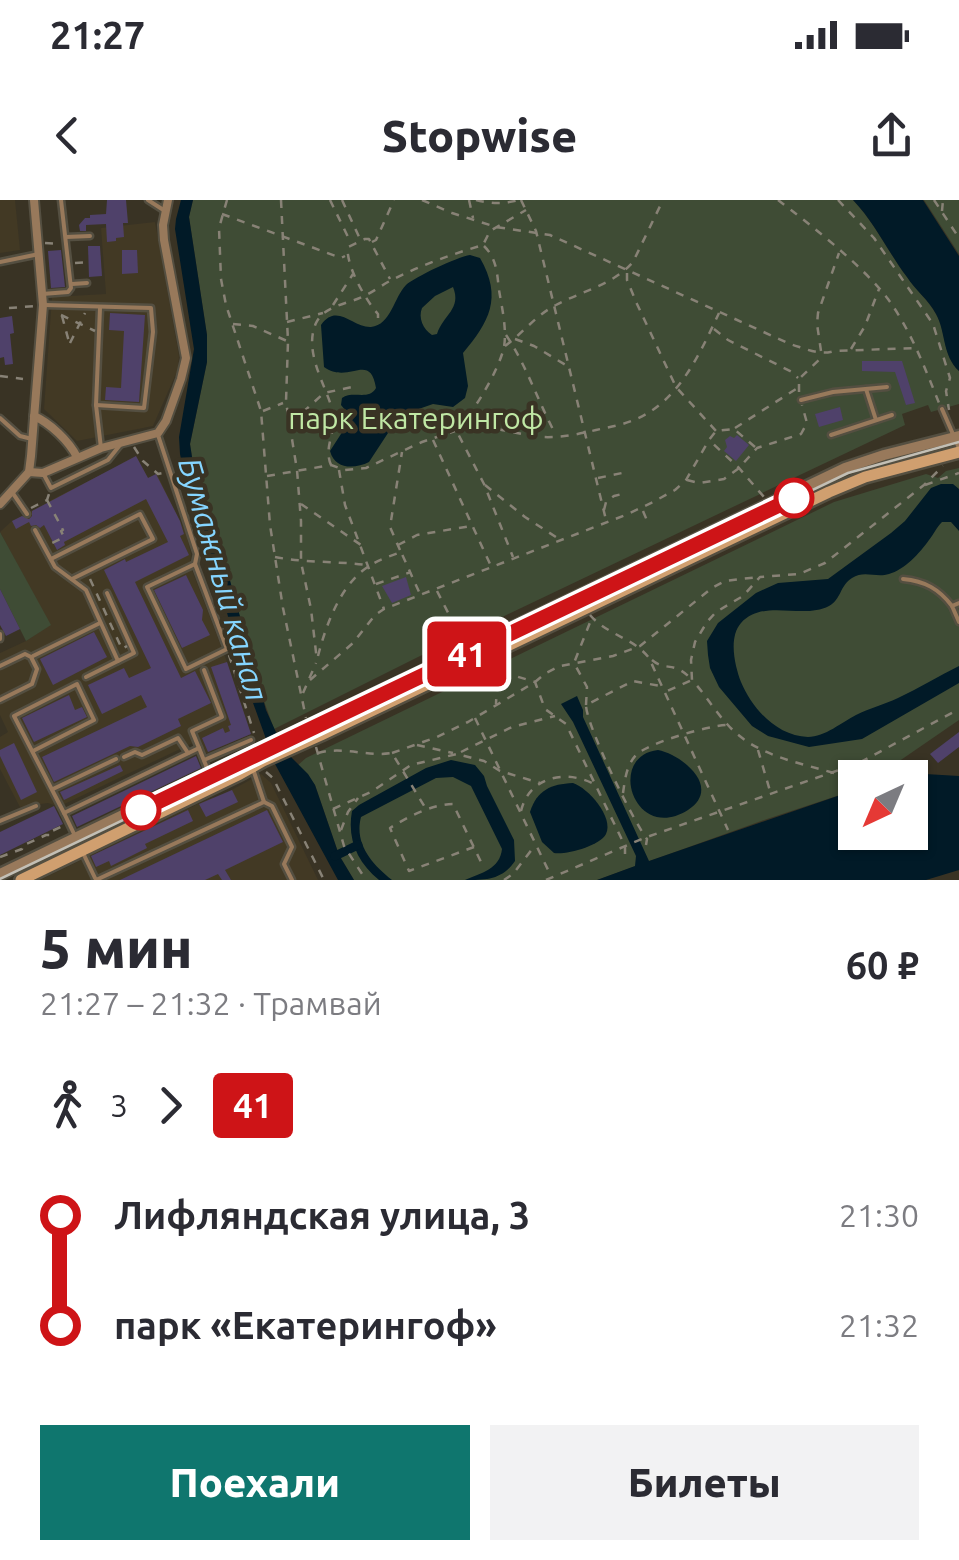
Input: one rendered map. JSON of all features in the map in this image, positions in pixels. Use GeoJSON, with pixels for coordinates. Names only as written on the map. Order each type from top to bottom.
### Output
{"type":"FeatureCollection","features":[{"type":"Feature","properties":{"kind":"main road"},"geometry":{"type":"LineString","coordinates":[[21,880],[259,762],[288,743],[840,487],[958,443]]}},
{"type":"Feature","properties":{"kind":"street"},"geometry":{"type":"LineString","coordinates":[[4,497],[29,472],[42,294],[34,200]]}},
{"type":"Feature","properties":{"kind":"street"},"geometry":{"type":"LineString","coordinates":[[29,472],[44,472],[101,448],[158,434],[166,421],[186,358],[160,241],[168,200]]}},
{"type":"Feature","properties":{"kind":"street"},"geometry":{"type":"LineString","coordinates":[[34,416],[77,456]]}},
{"type":"Feature","properties":{"kind":"street"},"geometry":{"type":"LineString","coordinates":[[0,874],[210,773],[259,762]]}},
{"type":"Feature","properties":{"kind":"lane"},"geometry":{"type":"LineString","coordinates":[[42,294],[68,292],[71,284],[61,200]]}},
{"type":"Feature","properties":{"kind":"lane"},"geometry":{"type":"LineString","coordinates":[[148,200],[165,211]]}},
{"type":"Feature","properties":{"kind":"lane"},"geometry":{"type":"LineString","coordinates":[[66,240],[90,236]]}},
{"type":"Feature","properties":{"kind":"lane"},"geometry":{"type":"LineString","coordinates":[[0,262],[40,254]]}},
{"type":"Feature","properties":{"kind":"lane"},"geometry":{"type":"LineString","coordinates":[[71,284],[87,283]]}},
{"type":"Feature","properties":{"kind":"lane"},"geometry":{"type":"LineString","coordinates":[[40,306],[151,308],[153,332],[144,408],[96,405]]}},
{"type":"Feature","properties":{"kind":"lane"},"geometry":{"type":"LineString","coordinates":[[100,306],[96,405],[101,448]]}},
{"type":"Feature","properties":{"kind":"lane"},"geometry":{"type":"LineString","coordinates":[[801,400],[833,392],[887,387]]}},
{"type":"Feature","properties":{"kind":"lane"},"geometry":{"type":"LineString","coordinates":[[866,389],[876,420]]}},
{"type":"Feature","properties":{"kind":"lane"},"geometry":{"type":"LineString","coordinates":[[945,411],[958,443]]}},
{"type":"Feature","properties":{"kind":"lane"},"geometry":{"type":"LineString","coordinates":[[832,435],[892,415]]}},
{"type":"Feature","properties":{"kind":"lane"},"geometry":{"type":"LineString","coordinates":[[1,423],[32,439]]}},
{"type":"Feature","properties":{"kind":"lane"},"geometry":{"type":"LineString","coordinates":[[158,434],[197,554],[195,564],[227,649],[186,669],[147,587],[195,564]]}},
{"type":"Feature","properties":{"kind":"lane"},"geometry":{"type":"LineString","coordinates":[[44,472],[51,488],[108,460],[121,443]]}},
{"type":"Feature","properties":{"kind":"lane"},"geometry":{"type":"LineString","coordinates":[[4,497],[26,512]]}},
{"type":"Feature","properties":{"kind":"lane"},"geometry":{"type":"LineString","coordinates":[[51,559],[140,514],[153,539],[72,580]]}},
{"type":"Feature","properties":{"kind":"lane"},"geometry":{"type":"LineString","coordinates":[[35,530],[60,572],[86,590],[118,661]]}},
{"type":"Feature","properties":{"kind":"lane"},"geometry":{"type":"LineString","coordinates":[[903,579],[926,583],[938,590],[959,622]]}},
{"type":"Feature","properties":{"kind":"lane"},"geometry":{"type":"LineString","coordinates":[[86,677],[134,653],[107,593]]}},
{"type":"Feature","properties":{"kind":"lane"},"geometry":{"type":"LineString","coordinates":[[952,606],[959,603]]}},
{"type":"Feature","properties":{"kind":"lane"},"geometry":{"type":"LineString","coordinates":[[0,666],[25,654],[31,656],[100,622]]}},
{"type":"Feature","properties":{"kind":"lane"},"geometry":{"type":"LineString","coordinates":[[0,700],[32,684],[36,669],[31,656]]}},
{"type":"Feature","properties":{"kind":"lane"},"geometry":{"type":"LineString","coordinates":[[204,670],[222,717],[192,731],[210,773]]}},
{"type":"Feature","properties":{"kind":"lane"},"geometry":{"type":"LineString","coordinates":[[33,750],[94,720],[77,684],[14,716],[96,880],[264,802]]}},
{"type":"Feature","properties":{"kind":"lane"},"geometry":{"type":"LineString","coordinates":[[124,757],[135,752],[142,755],[178,738],[188,753]]}},
{"type":"Feature","properties":{"kind":"lane"},"geometry":{"type":"LineString","coordinates":[[204,760],[252,740]]}},
{"type":"Feature","properties":{"kind":"lane"},"geometry":{"type":"LineString","coordinates":[[64,813],[199,748]]}},
{"type":"Feature","properties":{"kind":"lane"},"geometry":{"type":"LineString","coordinates":[[52,790],[116,759]]}},
{"type":"Feature","properties":{"kind":"lane"},"geometry":{"type":"LineString","coordinates":[[259,762],[264,802]]}},
{"type":"Feature","properties":{"kind":"lane"},"geometry":{"type":"LineString","coordinates":[[264,802],[272,806],[292,847],[284,864],[292,880]]}},
{"type":"Feature","properties":{"kind":"lane"},"geometry":{"type":"LineString","coordinates":[[0,822],[36,806]]}},
{"type":"Feature","properties":{"kind":"path"},"geometry":{"type":"LineString","coordinates":[[226,200],[218,253],[226,305],[262,411],[270,526],[307,719]]}},
{"type":"Feature","properties":{"kind":"path"},"geometry":{"type":"LineString","coordinates":[[280,200],[288,341],[286,402],[298,470],[301,562],[317,661]]}},
{"type":"Feature","properties":{"kind":"path"},"geometry":{"type":"LineString","coordinates":[[330,200],[352,244]]}},
{"type":"Feature","properties":{"kind":"path"},"geometry":{"type":"LineString","coordinates":[[342,200],[361,240]]}},
{"type":"Feature","properties":{"kind":"path"},"geometry":{"type":"LineString","coordinates":[[372,242],[394,200]]}},
{"type":"Feature","properties":{"kind":"path"},"geometry":{"type":"LineString","coordinates":[[422,200],[496,227],[550,234],[790,344],[823,355],[916,348]]}},
{"type":"Feature","properties":{"kind":"path"},"geometry":{"type":"LineString","coordinates":[[468,200],[473,220]]}},
{"type":"Feature","properties":{"kind":"path"},"geometry":{"type":"LineString","coordinates":[[476,200],[520,200],[536,231],[606,521]]}},
{"type":"Feature","properties":{"kind":"path"},"geometry":{"type":"LineString","coordinates":[[504,347],[538,316],[626,270],[663,200]]}},
{"type":"Feature","properties":{"kind":"path"},"geometry":{"type":"LineString","coordinates":[[778,200],[888,299],[945,411]]}},
{"type":"Feature","properties":{"kind":"path"},"geometry":{"type":"LineString","coordinates":[[838,200],[874,238],[933,324],[950,378],[945,411]]}},
{"type":"Feature","properties":{"kind":"path"},"geometry":{"type":"LineString","coordinates":[[934,200],[959,238]]}},
{"type":"Feature","properties":{"kind":"path"},"geometry":{"type":"LineString","coordinates":[[942,212],[943,200]]}},
{"type":"Feature","properties":{"kind":"path"},"geometry":{"type":"LineString","coordinates":[[332,465],[328,449],[333,414],[316,369],[314,336],[318,319],[331,308],[366,296],[391,280],[483,245],[496,227],[526,210]]}},
{"type":"Feature","properties":{"kind":"path"},"geometry":{"type":"LineString","coordinates":[[222,214],[341,258],[347,256]]}},
{"type":"Feature","properties":{"kind":"path"},"geometry":{"type":"LineString","coordinates":[[378,318],[346,250],[369,239],[391,280]]}},
{"type":"Feature","properties":{"kind":"path"},"geometry":{"type":"LineString","coordinates":[[44,244],[66,240]]}},
{"type":"Feature","properties":{"kind":"path"},"geometry":{"type":"LineString","coordinates":[[267,476],[332,465],[366,468],[456,430],[464,423],[504,347],[495,260],[483,245]]}},
{"type":"Feature","properties":{"kind":"path"},"geometry":{"type":"LineString","coordinates":[[823,355],[818,312],[839,252]]}},
{"type":"Feature","properties":{"kind":"path"},"geometry":{"type":"LineString","coordinates":[[69,264],[89,262]]}},
{"type":"Feature","properties":{"kind":"path"},"geometry":{"type":"LineString","coordinates":[[626,270],[627,280],[676,387],[716,431]]}},
{"type":"Feature","properties":{"kind":"path"},"geometry":{"type":"LineString","coordinates":[[331,308],[354,272]]}},
{"type":"Feature","properties":{"kind":"path"},"geometry":{"type":"LineString","coordinates":[[850,350],[865,326],[879,290]]}},
{"type":"Feature","properties":{"kind":"path"},"geometry":{"type":"LineString","coordinates":[[58,305],[70,342],[88,306]]}},
{"type":"Feature","properties":{"kind":"path"},"geometry":{"type":"LineString","coordinates":[[8,308],[40,306]]}},
{"type":"Feature","properties":{"kind":"path"},"geometry":{"type":"LineString","coordinates":[[464,423],[556,436],[636,419],[651,411],[676,387],[703,348],[720,311]]}},
{"type":"Feature","properties":{"kind":"path"},"geometry":{"type":"LineString","coordinates":[[287,322],[325,312]]}},
{"type":"Feature","properties":{"kind":"path"},"geometry":{"type":"LineString","coordinates":[[62,315],[101,333]]}},
{"type":"Feature","properties":{"kind":"path"},"geometry":{"type":"LineString","coordinates":[[232,324],[253,326],[288,341]]}},
{"type":"Feature","properties":{"kind":"path"},"geometry":{"type":"LineString","coordinates":[[712,327],[799,379]]}},
{"type":"Feature","properties":{"kind":"path"},"geometry":{"type":"LineString","coordinates":[[504,333],[570,368]]}},
{"type":"Feature","properties":{"kind":"path"},"geometry":{"type":"LineString","coordinates":[[513,340],[556,436]]}},
{"type":"Feature","properties":{"kind":"path"},"geometry":{"type":"LineString","coordinates":[[686,480],[699,484],[716,482],[739,468],[756,448],[801,434],[807,422],[799,379],[823,355]]}},
{"type":"Feature","properties":{"kind":"path"},"geometry":{"type":"LineString","coordinates":[[0,376],[23,379]]}},
{"type":"Feature","properties":{"kind":"path"},"geometry":{"type":"LineString","coordinates":[[291,424],[324,393],[352,387]]}},
{"type":"Feature","properties":{"kind":"path"},"geometry":{"type":"LineString","coordinates":[[310,680],[353,643],[384,609],[641,508],[674,490],[686,480],[716,431],[734,429],[798,387]]}},
{"type":"Feature","properties":{"kind":"path"},"geometry":{"type":"LineString","coordinates":[[262,411],[286,402]]}},
{"type":"Feature","properties":{"kind":"path"},"geometry":{"type":"LineString","coordinates":[[945,411],[959,408]]}},
{"type":"Feature","properties":{"kind":"path"},"geometry":{"type":"LineString","coordinates":[[734,429],[756,448]]}},
{"type":"Feature","properties":{"kind":"path"},"geometry":{"type":"LineString","coordinates":[[456,430],[484,484],[514,557]]}},
{"type":"Feature","properties":{"kind":"path"},"geometry":{"type":"LineString","coordinates":[[432,438],[491,566]]}},
{"type":"Feature","properties":{"kind":"path"},"geometry":{"type":"LineString","coordinates":[[710,440],[765,499]]}},
{"type":"Feature","properties":{"kind":"path"},"geometry":{"type":"LineString","coordinates":[[133,446],[157,473]]}},
{"type":"Feature","properties":{"kind":"path"},"geometry":{"type":"LineString","coordinates":[[402,452],[390,526],[420,596]]}},
{"type":"Feature","properties":{"kind":"path"},"geometry":{"type":"LineString","coordinates":[[318,753],[345,750],[380,755],[417,745],[475,718],[546,673],[640,646],[725,581],[799,574],[825,564],[946,463]]}},
{"type":"Feature","properties":{"kind":"path"},"geometry":{"type":"LineString","coordinates":[[338,468],[345,505],[384,609]]}},
{"type":"Feature","properties":{"kind":"path"},"geometry":{"type":"LineString","coordinates":[[596,479],[627,472]]}},
{"type":"Feature","properties":{"kind":"path"},"geometry":{"type":"LineString","coordinates":[[924,485],[959,474]]}},
{"type":"Feature","properties":{"kind":"path"},"geometry":{"type":"LineString","coordinates":[[484,484],[560,540]]}},
{"type":"Feature","properties":{"kind":"path"},"geometry":{"type":"LineString","coordinates":[[26,512],[47,500],[51,488]]}},
{"type":"Feature","properties":{"kind":"path"},"geometry":{"type":"LineString","coordinates":[[604,511],[606,502],[626,492]]}},
{"type":"Feature","properties":{"kind":"path"},"geometry":{"type":"LineString","coordinates":[[47,500],[64,536],[53,542]]}},
{"type":"Feature","properties":{"kind":"path"},"geometry":{"type":"LineString","coordinates":[[300,504],[361,545]]}},
{"type":"Feature","properties":{"kind":"path"},"geometry":{"type":"LineString","coordinates":[[641,508],[648,523]]}},
{"type":"Feature","properties":{"kind":"path"},"geometry":{"type":"LineString","coordinates":[[398,545],[417,535],[473,526]]}},
{"type":"Feature","properties":{"kind":"path"},"geometry":{"type":"LineString","coordinates":[[302,694],[344,591],[368,566],[401,552]]}},
{"type":"Feature","properties":{"kind":"path"},"geometry":{"type":"LineString","coordinates":[[275,556],[301,562],[368,566]]}},
{"type":"Feature","properties":{"kind":"path"},"geometry":{"type":"LineString","coordinates":[[375,584],[411,572]]}},
{"type":"Feature","properties":{"kind":"path"},"geometry":{"type":"LineString","coordinates":[[692,680],[695,642],[707,622],[716,612],[744,596],[760,577]]}},
{"type":"Feature","properties":{"kind":"path"},"geometry":{"type":"LineString","coordinates":[[89,578],[122,648]]}},
{"type":"Feature","properties":{"kind":"path"},"geometry":{"type":"LineString","coordinates":[[436,590],[463,643]]}},
{"type":"Feature","properties":{"kind":"path"},"geometry":{"type":"LineString","coordinates":[[646,844],[588,720],[587,688],[574,663],[591,616],[618,637],[640,646],[649,658],[728,830]]}},
{"type":"Feature","properties":{"kind":"path"},"geometry":{"type":"LineString","coordinates":[[227,649],[253,731]]}},
{"type":"Feature","properties":{"kind":"path"},"geometry":{"type":"LineString","coordinates":[[649,658],[658,665],[683,670],[728,725],[757,748],[834,772]]}},
{"type":"Feature","properties":{"kind":"path"},"geometry":{"type":"LineString","coordinates":[[496,706],[497,682],[490,664],[534,682],[545,709],[566,724],[626,846],[625,854]]}},
{"type":"Feature","properties":{"kind":"path"},"geometry":{"type":"LineString","coordinates":[[664,693],[692,680]]}},
{"type":"Feature","properties":{"kind":"path"},"geometry":{"type":"LineString","coordinates":[[586,705],[633,681],[661,686]]}},
{"type":"Feature","properties":{"kind":"path"},"geometry":{"type":"LineString","coordinates":[[546,880],[643,838],[834,772],[892,747],[959,709]]}},
{"type":"Feature","properties":{"kind":"path"},"geometry":{"type":"LineString","coordinates":[[333,809],[371,792],[402,769],[457,754],[512,726],[556,716]]}},
{"type":"Feature","properties":{"kind":"path"},"geometry":{"type":"LineString","coordinates":[[475,718],[552,878]]}},
{"type":"Feature","properties":{"kind":"path"},"geometry":{"type":"LineString","coordinates":[[622,794],[627,770],[647,747],[712,726],[728,725]]}},
{"type":"Feature","properties":{"kind":"path"},"geometry":{"type":"LineString","coordinates":[[315,744],[344,846],[366,880]]}},
{"type":"Feature","properties":{"kind":"path"},"geometry":{"type":"LineString","coordinates":[[417,745],[484,761],[540,783]]}},
{"type":"Feature","properties":{"kind":"path"},"geometry":{"type":"LineString","coordinates":[[757,748],[770,792]]}},
{"type":"Feature","properties":{"kind":"path"},"geometry":{"type":"LineString","coordinates":[[392,752],[427,811]]}},
{"type":"Feature","properties":{"kind":"path"},"geometry":{"type":"LineString","coordinates":[[259,762],[273,778],[324,880]]}},
{"type":"Feature","properties":{"kind":"path"},"geometry":{"type":"LineString","coordinates":[[520,812],[528,794],[540,783],[572,776],[594,784]]}},
{"type":"Feature","properties":{"kind":"path"},"geometry":{"type":"LineString","coordinates":[[341,832],[358,798]]}},
{"type":"Feature","properties":{"kind":"path"},"geometry":{"type":"LineString","coordinates":[[474,847],[409,870],[390,828],[453,804],[474,847],[481,862]]}},
{"type":"Feature","properties":{"kind":"path"},"geometry":{"type":"LineString","coordinates":[[0,856],[68,823]]}},
{"type":"Feature","properties":{"kind":"path"},"geometry":{"type":"LineString","coordinates":[[504,880],[535,845]]}},
{"type":"Feature","properties":{"kind":"shaded area"},"geometry":{"type":"Polygon","coordinates":[[[0,200],[15,200],[20,250],[0,253],[0,200]]]}},
{"type":"Feature","properties":{"kind":"shaded area"},"geometry":{"type":"Polygon","coordinates":[[[155,222],[178,369],[153,426],[77,441],[44,409],[52,297],[106,294],[101,228],[155,222]]]}},
{"type":"Feature","properties":{"kind":"shaded area"},"geometry":{"type":"Polygon","coordinates":[[[136,456],[148,478],[157,474],[186,533],[190,565],[251,734],[203,755],[197,741],[56,808],[48,803],[20,807],[0,769],[0,737],[8,732],[0,715],[0,653],[50,625],[0,532],[12,521],[136,456]]]}},
{"type":"Feature","properties":{"kind":"shaded area"},"geometry":{"type":"Polygon","coordinates":[[[261,774],[271,783],[318,880],[40,880],[215,799],[261,774]]]}},
{"type":"Feature","properties":{"kind":"green space","name":"парк Екатерингоф"},"geometry":{"type":"Polygon","coordinates":[[[193,200],[853,200],[936,314],[950,358],[959,371],[959,404],[931,412],[928,405],[902,414],[905,425],[274,729],[190,444],[207,362],[207,335],[189,217],[193,200]]]}},
{"type":"Feature","properties":{"kind":"green space"},"geometry":{"type":"Polygon","coordinates":[[[924,200],[959,200],[959,254],[924,200]]]}},
{"type":"Feature","properties":{"kind":"green space"},"geometry":{"type":"Polygon","coordinates":[[[959,468],[959,720],[901,760],[838,760],[838,796],[597,880],[354,880],[339,855],[315,785],[298,765],[306,758],[834,502],[926,474],[938,478],[959,468]]]}},
{"type":"Feature","properties":{"kind":"green space"},"geometry":{"type":"Polygon","coordinates":[[[0,532],[51,625],[26,641],[0,589],[0,532]]]}},
{"type":"Feature","properties":{"kind":"water","name":"Бумажный канал"},"geometry":{"type":"Polygon","coordinates":[[[181,200],[193,200],[189,217],[207,335],[207,362],[190,444],[192,457],[266,710],[284,750],[315,785],[339,855],[354,880],[338,880],[275,764],[191,505],[179,437],[194,349],[175,229],[181,200]]]}},
{"type":"Feature","properties":{"kind":"water"},"geometry":{"type":"Polygon","coordinates":[[[853,200],[923,200],[959,256],[959,371],[950,358],[933,309],[853,200]]]}},
{"type":"Feature","properties":{"kind":"water"},"geometry":{"type":"Polygon","coordinates":[[[464,257],[480,258],[492,297],[486,320],[463,353],[468,386],[465,398],[453,407],[433,404],[410,412],[388,433],[369,462],[352,467],[336,462],[330,451],[350,420],[341,405],[342,398],[369,394],[376,388],[369,372],[333,372],[324,367],[321,325],[339,316],[364,326],[378,325],[388,316],[406,285],[464,257]],[[453,287],[422,308],[422,323],[432,335],[437,334],[451,312],[453,287]]]}},
{"type":"Feature","properties":{"kind":"water"},"geometry":{"type":"Polygon","coordinates":[[[953,484],[959,489],[959,531],[951,522],[942,522],[906,565],[889,574],[852,578],[829,606],[807,611],[772,610],[750,616],[737,629],[734,652],[741,682],[767,719],[786,732],[808,737],[827,732],[959,666],[959,683],[862,739],[809,747],[768,736],[752,726],[719,687],[710,668],[707,641],[718,623],[756,593],[778,583],[828,579],[891,533],[931,488],[953,484]]]}},
{"type":"Feature","properties":{"kind":"water"},"geometry":{"type":"Polygon","coordinates":[[[577,696],[649,861],[838,796],[838,850],[928,850],[928,774],[959,776],[959,870],[926,880],[597,880],[635,866],[636,856],[561,704],[577,696]]]}},
{"type":"Feature","properties":{"kind":"water"},"geometry":{"type":"Polygon","coordinates":[[[658,750],[687,765],[700,783],[697,801],[688,810],[669,817],[653,816],[641,808],[630,781],[633,767],[642,756],[658,750]]]}},
{"type":"Feature","properties":{"kind":"water"},"geometry":{"type":"Polygon","coordinates":[[[451,760],[475,765],[484,776],[514,840],[515,861],[499,875],[465,880],[494,866],[502,849],[471,786],[453,777],[436,778],[361,817],[362,845],[392,880],[379,880],[355,849],[352,811],[426,768],[451,760]]]}},
{"type":"Feature","properties":{"kind":"water"},"geometry":{"type":"Polygon","coordinates":[[[573,783],[598,804],[606,820],[606,834],[582,849],[554,853],[542,842],[530,812],[546,790],[573,783]]]}},
{"type":"Feature","properties":{"kind":"building"},"geometry":{"type":"Polygon","coordinates":[[[107,200],[126,200],[128,223],[123,223],[124,237],[107,242],[106,224],[86,225],[86,231],[80,231],[79,225],[90,215],[106,214],[107,200]]]}},
{"type":"Feature","properties":{"kind":"building"},"geometry":{"type":"Polygon","coordinates":[[[88,246],[100,246],[102,276],[89,277],[88,246]]]}},
{"type":"Feature","properties":{"kind":"building"},"geometry":{"type":"Polygon","coordinates":[[[61,250],[65,287],[51,288],[48,251],[61,250]]]}},
{"type":"Feature","properties":{"kind":"building"},"geometry":{"type":"Polygon","coordinates":[[[122,250],[137,250],[138,273],[122,274],[122,250]]]}},
{"type":"Feature","properties":{"kind":"building"},"geometry":{"type":"Polygon","coordinates":[[[110,313],[145,315],[139,402],[105,400],[106,387],[121,388],[124,331],[109,330],[110,313]]]}},
{"type":"Feature","properties":{"kind":"building"},"geometry":{"type":"Polygon","coordinates":[[[12,316],[13,364],[5,365],[4,357],[0,358],[0,318],[12,316]]]}},
{"type":"Feature","properties":{"kind":"building"},"geometry":{"type":"Polygon","coordinates":[[[862,361],[902,361],[915,403],[906,405],[895,372],[862,371],[862,361]]]}},
{"type":"Feature","properties":{"kind":"building"},"geometry":{"type":"Polygon","coordinates":[[[840,407],[843,420],[819,427],[815,414],[840,407]]]}},
{"type":"Feature","properties":{"kind":"building"},"geometry":{"type":"Polygon","coordinates":[[[737,435],[749,445],[736,461],[724,451],[725,440],[737,435]]]}},
{"type":"Feature","properties":{"kind":"building"},"geometry":{"type":"Polygon","coordinates":[[[136,456],[148,478],[156,474],[180,521],[184,534],[180,536],[189,555],[135,582],[181,678],[195,671],[211,703],[178,719],[181,726],[54,782],[42,757],[147,707],[141,695],[102,714],[88,685],[124,668],[129,678],[151,668],[104,570],[168,542],[146,499],[64,542],[57,550],[44,525],[40,528],[29,522],[16,529],[12,521],[22,516],[29,519],[32,511],[136,456]]]}},
{"type":"Feature","properties":{"kind":"building"},"geometry":{"type":"Polygon","coordinates":[[[186,575],[210,635],[182,648],[154,590],[186,575]]]}},
{"type":"Feature","properties":{"kind":"building"},"geometry":{"type":"Polygon","coordinates":[[[406,577],[411,595],[392,603],[382,586],[406,577]]]}},
{"type":"Feature","properties":{"kind":"building"},"geometry":{"type":"Polygon","coordinates":[[[0,589],[20,629],[6,636],[0,625],[0,589]]]}},
{"type":"Feature","properties":{"kind":"building"},"geometry":{"type":"Polygon","coordinates":[[[94,632],[107,657],[53,685],[40,659],[94,632]]]}},
{"type":"Feature","properties":{"kind":"building"},"geometry":{"type":"Polygon","coordinates":[[[227,662],[251,734],[208,752],[202,738],[223,728],[225,733],[230,731],[211,667],[227,662]]]}},
{"type":"Feature","properties":{"kind":"building"},"geometry":{"type":"Polygon","coordinates":[[[69,695],[75,710],[82,707],[87,717],[34,742],[22,718],[69,695]]]}},
{"type":"Feature","properties":{"kind":"building"},"geometry":{"type":"Polygon","coordinates":[[[959,732],[959,747],[938,763],[930,754],[959,732]]]}},
{"type":"Feature","properties":{"kind":"building"},"geometry":{"type":"Polygon","coordinates":[[[14,743],[37,792],[21,800],[0,756],[0,750],[14,743]]]}},
{"type":"Feature","properties":{"kind":"building"},"geometry":{"type":"Polygon","coordinates":[[[196,756],[201,768],[77,827],[72,816],[196,756]]]}},
{"type":"Feature","properties":{"kind":"building"},"geometry":{"type":"Polygon","coordinates":[[[120,765],[123,771],[64,800],[60,792],[120,765]]]}},
{"type":"Feature","properties":{"kind":"building"},"geometry":{"type":"Polygon","coordinates":[[[232,790],[238,802],[206,817],[199,804],[232,790]]]}},
{"type":"Feature","properties":{"kind":"building"},"geometry":{"type":"Polygon","coordinates":[[[54,806],[63,824],[0,855],[0,832],[54,806]]]}},
{"type":"Feature","properties":{"kind":"building"},"geometry":{"type":"Polygon","coordinates":[[[188,810],[193,821],[111,866],[109,861],[96,867],[91,856],[188,810]]]}},
{"type":"Feature","properties":{"kind":"building"},"geometry":{"type":"Polygon","coordinates":[[[267,810],[283,842],[225,870],[231,880],[222,880],[218,874],[205,880],[120,880],[267,810]]]}},
{"type":"Feature","properties":{"kind":"waterway"},"geometry":{"type":"LineString","coordinates":[[335,856],[358,845]]}},
{"type":"Feature","properties":{"kind":"tram line"},"geometry":{"type":"LineString","coordinates":[[0,879],[848,473],[959,442]]}},
{"type":"Feature","properties":{"kind":"tram line","name":"41"},"geometry":{"type":"LineString","coordinates":[[141,810],[794,498]]}}]}
